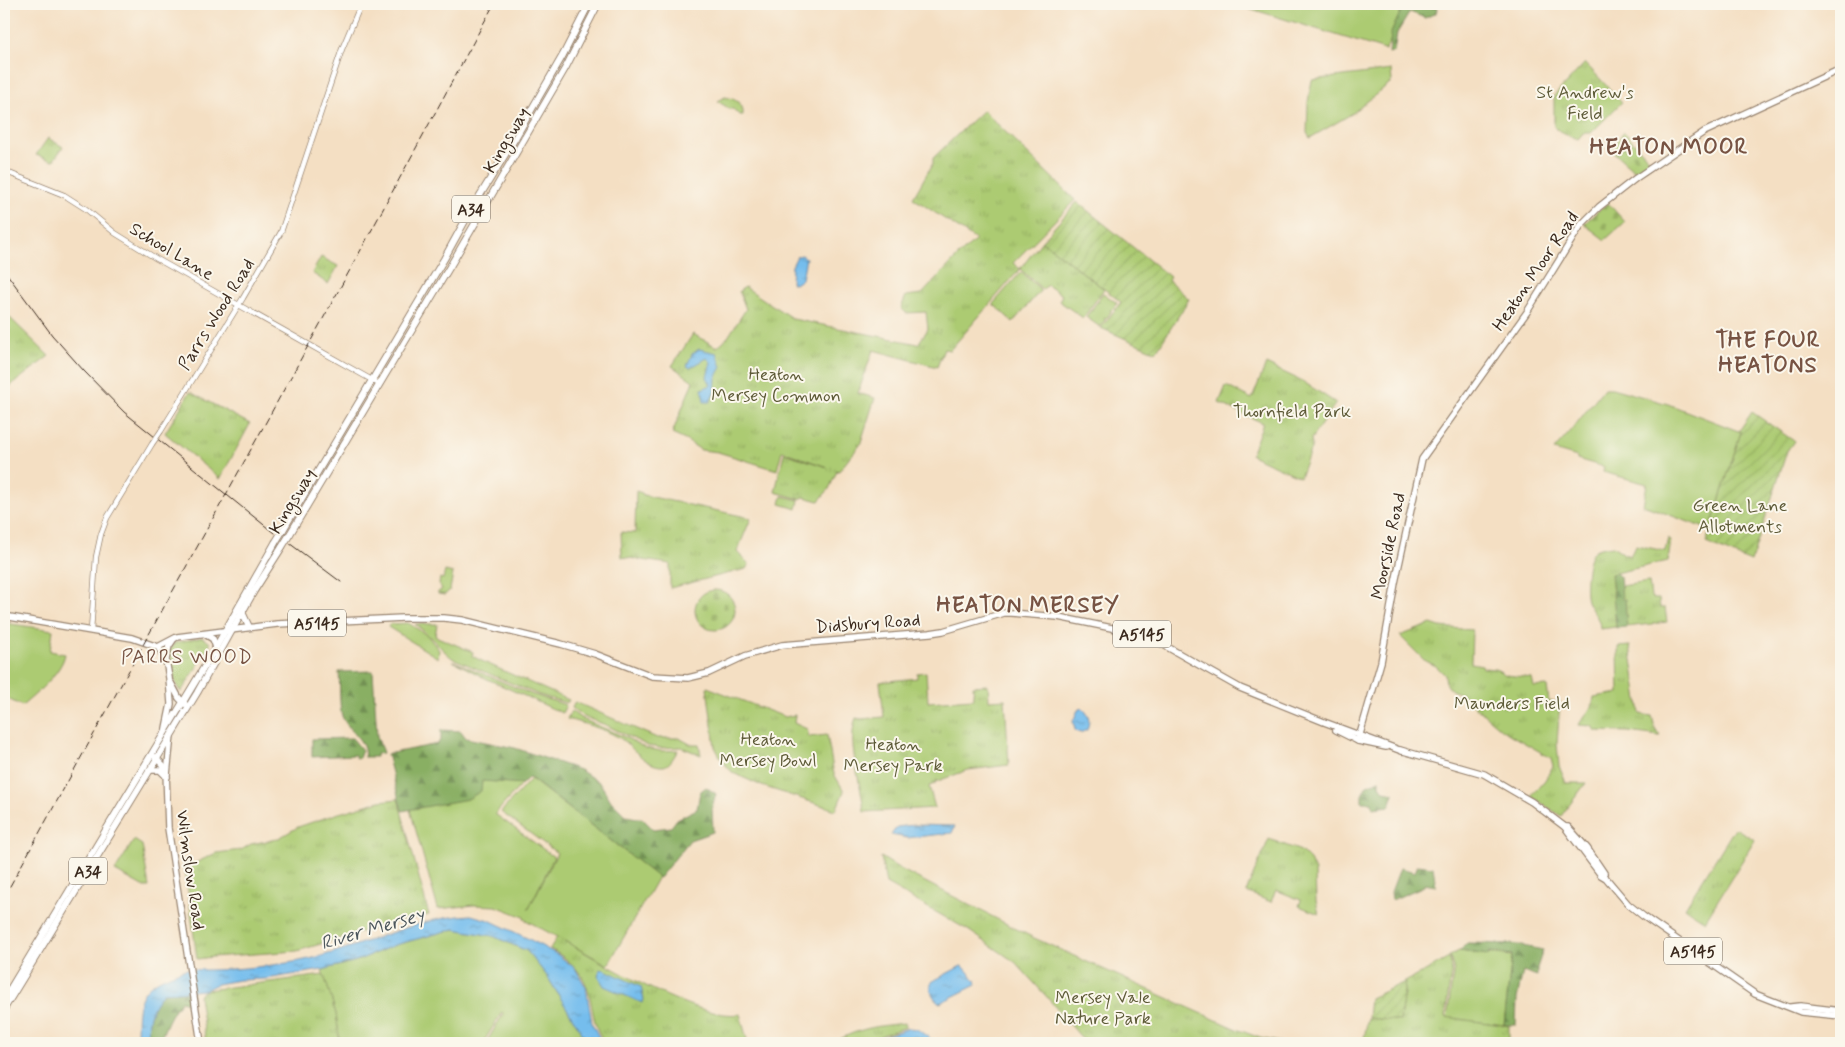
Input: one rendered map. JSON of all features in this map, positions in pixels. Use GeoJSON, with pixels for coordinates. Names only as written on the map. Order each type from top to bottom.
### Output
{"type":"FeatureCollection","features":[{"type":"Feature","properties":{"kind":"highway","name":"Kingsway"},"geometry":{"type":"LineString","coordinates":[[4,1009],[149,770],[153,756],[171,735],[224,630],[540,96],[589,4]]}},
{"type":"Feature","properties":{"kind":"highway"},"geometry":{"type":"LineString","coordinates":[[571,39],[578,36],[597,4]]}},
{"type":"Feature","properties":{"kind":"highway"},"geometry":{"type":"LineString","coordinates":[[540,96],[553,84],[572,45],[579,42],[597,4]]}},
{"type":"Feature","properties":{"kind":"highway","name":"Kingsway"},"geometry":{"type":"LineString","coordinates":[[4,998],[153,756],[166,728],[185,705],[290,534],[448,270],[553,84]]}},
{"type":"Feature","properties":{"kind":"highway"},"geometry":{"type":"LineString","coordinates":[[242,612],[250,627]]}},
{"type":"Feature","properties":{"kind":"main road","name":"Heaton Moor Road"},"geometry":{"type":"LineString","coordinates":[[1422,459],[1527,312],[1582,225],[1594,212],[1647,170],[1704,132],[1841,69]]}},
{"type":"Feature","properties":{"kind":"main road","name":"Moorside Road"},"geometry":{"type":"LineString","coordinates":[[1359,738],[1381,662],[1422,459]]}},
{"type":"Feature","properties":{"kind":"main road","name":"Didsbury Road"},"geometry":{"type":"LineString","coordinates":[[250,627],[407,618],[462,620],[595,654],[652,676],[688,678],[709,673],[745,656],[782,645],[930,633],[1004,613],[1058,618],[1146,635],[1226,681],[1359,738],[1484,774],[1532,802],[1565,827],[1601,875],[1606,878],[1628,904],[1738,983],[1763,998],[1801,1012],[1841,1016]]}},
{"type":"Feature","properties":{"kind":"main road"},"geometry":{"type":"LineString","coordinates":[[4,616],[132,638],[158,647],[166,660]]}},
{"type":"Feature","properties":{"kind":"main road","name":"A5145"},"geometry":{"type":"LineString","coordinates":[[158,647],[174,638],[250,627]]}},
{"type":"Feature","properties":{"kind":"main road"},"geometry":{"type":"LineString","coordinates":[[202,633],[213,639],[216,647]]}},
{"type":"Feature","properties":{"kind":"main road"},"geometry":{"type":"LineString","coordinates":[[166,728],[171,704],[166,660],[168,648],[174,638]]}},
{"type":"Feature","properties":{"kind":"main road"},"geometry":{"type":"LineString","coordinates":[[169,678],[185,705]]}},
{"type":"Feature","properties":{"kind":"main road"},"geometry":{"type":"LineString","coordinates":[[1364,722],[1364,730],[1369,738]]}},
{"type":"Feature","properties":{"kind":"main road","name":"Wilmslow Road"},"geometry":{"type":"LineString","coordinates":[[171,735],[167,777],[168,828],[201,1043]]}},
{"type":"Feature","properties":{"kind":"main road","name":"Didsbury Road"},"geometry":{"type":"LineString","coordinates":[[1359,738],[1369,738],[1402,751]]}},
{"type":"Feature","properties":{"kind":"main road","name":"Wilmslow Road"},"geometry":{"type":"LineString","coordinates":[[153,756],[163,765],[167,777]]}},
{"type":"Feature","properties":{"kind":"main road"},"geometry":{"type":"LineString","coordinates":[[149,770],[160,770],[167,777]]}},
{"type":"Feature","properties":{"kind":"main road","name":"Didsbury Road"},"geometry":{"type":"LineString","coordinates":[[1791,1007],[1800,1006],[1841,1011]]}},
{"type":"Feature","properties":{"kind":"street","name":"Parrs Wood Road"},"geometry":{"type":"LineString","coordinates":[[91,631],[96,556],[101,534],[108,518],[152,444],[239,305],[281,232],[342,50],[361,4]]}},
{"type":"Feature","properties":{"kind":"street","name":"School Lane"},"geometry":{"type":"LineString","coordinates":[[4,171],[64,195],[86,209],[115,233],[185,276],[379,384]]}},
{"type":"Feature","properties":{"kind":"green space"},"geometry":{"type":"Polygon","coordinates":[[[1235,4],[1412,4],[1385,50],[1235,4]]]}},
{"type":"Feature","properties":{"kind":"green space"},"geometry":{"type":"Polygon","coordinates":[[[1404,4],[1438,4],[1436,13],[1425,18],[1410,12],[1397,33],[1394,52],[1389,53],[1391,33],[1404,4]]]}},
{"type":"Feature","properties":{"kind":"green space","name":"St Andrew's Field"},"geometry":{"type":"Polygon","coordinates":[[[1585,63],[1622,102],[1591,133],[1583,133],[1578,139],[1564,134],[1554,127],[1554,96],[1585,63]]]}},
{"type":"Feature","properties":{"kind":"green space"},"geometry":{"type":"Polygon","coordinates":[[[1391,70],[1392,81],[1390,83],[1353,113],[1310,138],[1307,133],[1308,102],[1312,80],[1391,70]]]}},
{"type":"Feature","properties":{"kind":"green space"},"geometry":{"type":"Polygon","coordinates":[[[725,97],[733,99],[741,105],[743,115],[739,115],[733,109],[717,101],[725,97]]]}},
{"type":"Feature","properties":{"kind":"green space","name":"Heaton Mersey Common"},"geometry":{"type":"Polygon","coordinates":[[[983,110],[1075,200],[1013,263],[1020,269],[950,350],[944,349],[937,367],[873,350],[858,393],[875,398],[860,445],[839,471],[836,470],[829,489],[819,501],[804,497],[800,499],[775,492],[784,453],[827,467],[782,451],[777,470],[718,452],[701,450],[672,434],[693,381],[672,366],[693,334],[717,347],[728,337],[746,309],[739,291],[745,287],[793,319],[918,344],[928,329],[926,312],[906,313],[901,308],[906,296],[922,294],[976,240],[913,198],[933,163],[933,158],[983,110]]]}},
{"type":"Feature","properties":{"kind":"green space"},"geometry":{"type":"Polygon","coordinates":[[[1624,132],[1653,163],[1637,173],[1610,149],[1624,132]]]}},
{"type":"Feature","properties":{"kind":"green space"},"geometry":{"type":"Polygon","coordinates":[[[48,138],[63,147],[53,161],[36,155],[48,138]]]}},
{"type":"Feature","properties":{"kind":"green space"},"geometry":{"type":"Polygon","coordinates":[[[1077,202],[1170,277],[1168,280],[1189,299],[1156,352],[1101,328],[1121,302],[1042,241],[1077,202]]]}},
{"type":"Feature","properties":{"kind":"green space"},"geometry":{"type":"Polygon","coordinates":[[[1608,203],[1625,222],[1605,240],[1584,224],[1608,203]]]}},
{"type":"Feature","properties":{"kind":"green space"},"geometry":{"type":"Polygon","coordinates":[[[1042,241],[1104,289],[1083,318],[1059,301],[1062,295],[1047,285],[1043,290],[1020,269],[1042,241]]]}},
{"type":"Feature","properties":{"kind":"green space"},"geometry":{"type":"Polygon","coordinates":[[[321,257],[338,266],[328,284],[312,273],[321,257]]]}},
{"type":"Feature","properties":{"kind":"green space"},"geometry":{"type":"Polygon","coordinates":[[[1021,272],[1041,290],[1013,322],[993,304],[1021,272]]]}},
{"type":"Feature","properties":{"kind":"green space"},"geometry":{"type":"Polygon","coordinates":[[[1103,293],[1117,303],[1110,310],[1111,312],[1106,319],[1104,318],[1105,320],[1100,327],[1086,317],[1091,310],[1093,311],[1092,309],[1099,302],[1098,300],[1103,293]]]}},
{"type":"Feature","properties":{"kind":"green space"},"geometry":{"type":"Polygon","coordinates":[[[4,312],[49,356],[10,386],[4,384],[4,312]]]}},
{"type":"Feature","properties":{"kind":"green space","name":"Thornfield Park"},"geometry":{"type":"Polygon","coordinates":[[[1266,364],[1302,381],[1336,403],[1311,439],[1312,446],[1300,477],[1251,455],[1263,423],[1219,403],[1226,386],[1252,399],[1266,364]]]}},
{"type":"Feature","properties":{"kind":"green space"},"geometry":{"type":"Polygon","coordinates":[[[1604,388],[1612,388],[1668,404],[1741,432],[1710,530],[1643,505],[1647,484],[1603,472],[1604,467],[1554,450],[1604,388]]]}},
{"type":"Feature","properties":{"kind":"green space"},"geometry":{"type":"Polygon","coordinates":[[[190,392],[250,424],[220,479],[165,433],[190,392]]]}},
{"type":"Feature","properties":{"kind":"green space","name":"Green Lane Allotments"},"geometry":{"type":"Polygon","coordinates":[[[1752,412],[1794,441],[1787,451],[1751,562],[1706,543],[1741,432],[1739,431],[1752,412]]]}},
{"type":"Feature","properties":{"kind":"green space"},"geometry":{"type":"Polygon","coordinates":[[[636,491],[643,495],[751,518],[737,552],[749,564],[746,569],[670,588],[670,564],[622,557],[621,532],[635,533],[636,491]]]}},
{"type":"Feature","properties":{"kind":"green space"},"geometry":{"type":"Polygon","coordinates":[[[782,496],[799,500],[797,509],[780,504],[782,496]]]}},
{"type":"Feature","properties":{"kind":"green space"},"geometry":{"type":"Polygon","coordinates":[[[1668,538],[1671,540],[1668,561],[1611,574],[1616,627],[1600,629],[1599,621],[1586,596],[1586,574],[1591,554],[1603,547],[1613,546],[1630,556],[1636,545],[1665,551],[1668,538]]]}},
{"type":"Feature","properties":{"kind":"green space"},"geometry":{"type":"Polygon","coordinates":[[[445,571],[453,573],[450,590],[445,595],[438,594],[442,589],[439,584],[440,578],[443,579],[445,571]]]}},
{"type":"Feature","properties":{"kind":"green space"},"geometry":{"type":"Polygon","coordinates":[[[1616,573],[1620,577],[1622,598],[1625,598],[1627,627],[1616,628],[1611,574],[1616,573]]]}},
{"type":"Feature","properties":{"kind":"green space"},"geometry":{"type":"Polygon","coordinates":[[[1649,582],[1651,597],[1659,599],[1660,608],[1665,608],[1667,622],[1627,627],[1625,599],[1622,599],[1621,586],[1649,582]]]}},
{"type":"Feature","properties":{"kind":"green space"},"geometry":{"type":"Polygon","coordinates":[[[715,590],[729,596],[735,610],[729,624],[715,630],[701,624],[695,610],[701,596],[715,590]]]}},
{"type":"Feature","properties":{"kind":"green space"},"geometry":{"type":"Polygon","coordinates":[[[4,623],[53,630],[50,651],[65,654],[54,675],[22,706],[4,697],[4,623]]]}},
{"type":"Feature","properties":{"kind":"green space"},"geometry":{"type":"Polygon","coordinates":[[[408,623],[427,635],[439,650],[438,658],[388,627],[390,624],[408,623]]]}},
{"type":"Feature","properties":{"kind":"green space"},"geometry":{"type":"Polygon","coordinates":[[[415,624],[437,624],[435,636],[473,652],[472,656],[486,663],[569,700],[567,703],[539,695],[452,658],[415,624]]]}},
{"type":"Feature","properties":{"kind":"green space","name":"Maunders Field"},"geometry":{"type":"Polygon","coordinates":[[[1431,624],[1440,627],[1472,630],[1471,663],[1482,665],[1483,668],[1496,669],[1506,675],[1532,678],[1534,687],[1547,686],[1549,702],[1560,701],[1557,744],[1559,766],[1566,783],[1586,783],[1561,816],[1531,796],[1545,780],[1553,766],[1551,758],[1502,730],[1459,693],[1453,691],[1447,685],[1445,675],[1436,666],[1424,660],[1400,636],[1431,624]]]}},
{"type":"Feature","properties":{"kind":"green space"},"geometry":{"type":"Polygon","coordinates":[[[202,637],[209,642],[210,646],[181,692],[175,682],[169,651],[174,643],[202,637]]]}},
{"type":"Feature","properties":{"kind":"green space"},"geometry":{"type":"Polygon","coordinates":[[[1630,646],[1640,714],[1652,716],[1655,728],[1660,736],[1628,732],[1595,731],[1592,726],[1579,725],[1590,709],[1594,697],[1619,693],[1618,647],[1630,646]]]}},
{"type":"Feature","properties":{"kind":"green space"},"geometry":{"type":"Polygon","coordinates":[[[453,661],[531,694],[566,705],[562,713],[483,677],[453,661]]]}},
{"type":"Feature","properties":{"kind":"green space"},"geometry":{"type":"Polygon","coordinates":[[[373,671],[377,736],[383,753],[376,754],[376,757],[364,757],[363,746],[342,716],[339,672],[373,671]]]}},
{"type":"Feature","properties":{"kind":"green space","name":"Heaton Mersey Park"},"geometry":{"type":"Polygon","coordinates":[[[926,672],[928,702],[974,699],[973,686],[988,685],[989,700],[1005,699],[1009,765],[968,770],[935,782],[935,784],[929,786],[935,808],[864,812],[854,752],[853,728],[856,718],[884,717],[880,682],[917,678],[917,673],[926,672]]]}},
{"type":"Feature","properties":{"kind":"green space","name":"Heaton Mersey Bowl"},"geometry":{"type":"Polygon","coordinates":[[[707,687],[785,717],[795,715],[794,723],[807,729],[809,737],[827,735],[834,774],[844,791],[836,810],[762,786],[733,773],[723,762],[715,747],[707,687]]]}},
{"type":"Feature","properties":{"kind":"green space"},"geometry":{"type":"Polygon","coordinates":[[[575,702],[657,738],[679,738],[690,744],[699,744],[701,755],[681,747],[661,748],[648,746],[606,725],[584,717],[572,708],[575,702]]]}},
{"type":"Feature","properties":{"kind":"green space"},"geometry":{"type":"Polygon","coordinates":[[[571,711],[582,719],[625,737],[645,748],[662,751],[678,750],[672,760],[665,766],[650,763],[612,734],[593,726],[567,719],[571,711]]]}},
{"type":"Feature","properties":{"kind":"green space"},"geometry":{"type":"Polygon","coordinates":[[[441,730],[461,731],[466,738],[515,748],[580,770],[600,783],[611,801],[626,816],[643,819],[653,829],[671,827],[677,819],[697,809],[700,792],[706,787],[716,794],[712,807],[713,832],[690,840],[659,878],[529,777],[522,784],[482,781],[481,791],[468,799],[402,811],[387,754],[438,744],[441,738],[441,730]]]}},
{"type":"Feature","properties":{"kind":"green space"},"geometry":{"type":"Polygon","coordinates":[[[352,738],[362,750],[359,758],[356,758],[355,755],[312,757],[312,739],[352,738]]]}},
{"type":"Feature","properties":{"kind":"green space"},"geometry":{"type":"Polygon","coordinates":[[[470,760],[528,777],[495,814],[554,857],[528,910],[557,853],[501,812],[531,779],[658,877],[608,965],[524,919],[524,917],[496,906],[474,905],[438,909],[409,806],[470,760]]]}},
{"type":"Feature","properties":{"kind":"green space"},"geometry":{"type":"Polygon","coordinates":[[[1380,780],[1380,785],[1384,791],[1394,793],[1390,806],[1373,808],[1372,802],[1362,802],[1362,795],[1367,785],[1380,780]]]}},
{"type":"Feature","properties":{"kind":"green space"},"geometry":{"type":"Polygon","coordinates":[[[398,799],[429,915],[402,920],[297,951],[197,959],[185,868],[216,853],[241,850],[251,844],[277,839],[298,827],[336,814],[380,801],[398,799]]]}},
{"type":"Feature","properties":{"kind":"green space"},"geometry":{"type":"Polygon","coordinates":[[[1735,828],[1755,840],[1705,921],[1685,908],[1735,828]]]}},
{"type":"Feature","properties":{"kind":"green space"},"geometry":{"type":"Polygon","coordinates":[[[1269,839],[1301,851],[1310,860],[1315,871],[1316,901],[1319,914],[1299,906],[1301,900],[1276,890],[1271,902],[1246,892],[1269,839]]]}},
{"type":"Feature","properties":{"kind":"green space"},"geometry":{"type":"Polygon","coordinates":[[[134,840],[142,845],[149,887],[144,887],[115,871],[134,840]]]}},
{"type":"Feature","properties":{"kind":"green space","name":"Mersey Vale Nature Park"},"geometry":{"type":"Polygon","coordinates":[[[881,857],[900,869],[1032,937],[1234,1028],[1260,1038],[1283,1043],[1086,1043],[1015,962],[968,930],[886,884],[881,857]]]}},
{"type":"Feature","properties":{"kind":"green space"},"geometry":{"type":"Polygon","coordinates":[[[1418,865],[1433,867],[1436,886],[1424,884],[1424,886],[1392,900],[1391,892],[1400,868],[1415,872],[1418,865]]]}},
{"type":"Feature","properties":{"kind":"green space"},"geometry":{"type":"Polygon","coordinates":[[[454,929],[493,936],[527,951],[547,976],[588,1043],[486,1043],[503,1014],[502,1012],[483,1043],[340,1043],[336,1014],[322,970],[356,961],[395,945],[454,929]]]}},
{"type":"Feature","properties":{"kind":"green space"},"geometry":{"type":"Polygon","coordinates":[[[557,937],[621,973],[673,999],[721,1014],[740,1014],[748,1043],[605,1043],[597,1029],[587,987],[581,975],[562,956],[550,949],[557,937]]]}},
{"type":"Feature","properties":{"kind":"green space"},"geometry":{"type":"Polygon","coordinates":[[[1467,943],[1512,944],[1543,950],[1537,968],[1537,976],[1523,971],[1517,999],[1516,1025],[1504,1025],[1512,955],[1489,952],[1488,955],[1460,951],[1467,943]]]}},
{"type":"Feature","properties":{"kind":"green space"},"geometry":{"type":"Polygon","coordinates":[[[1459,951],[1512,956],[1504,1025],[1447,1018],[1454,967],[1449,956],[1459,951]]]}},
{"type":"Feature","properties":{"kind":"green space"},"geometry":{"type":"Polygon","coordinates":[[[1449,958],[1452,967],[1445,1017],[1509,1026],[1509,1043],[1363,1043],[1368,1018],[1400,1020],[1405,982],[1449,958]]]}},
{"type":"Feature","properties":{"kind":"green space"},"geometry":{"type":"Polygon","coordinates":[[[324,975],[336,1014],[340,1043],[206,1043],[199,996],[201,993],[207,990],[324,975]]]}},
{"type":"Feature","properties":{"kind":"green space"},"geometry":{"type":"Polygon","coordinates":[[[1405,982],[1400,1021],[1368,1018],[1370,998],[1405,982]]]}},
{"type":"Feature","properties":{"kind":"green space"},"geometry":{"type":"Polygon","coordinates":[[[192,991],[193,1001],[187,1003],[181,1001],[171,1016],[159,1043],[148,1043],[150,1016],[163,993],[192,991]]]}},
{"type":"Feature","properties":{"kind":"green space"},"geometry":{"type":"Polygon","coordinates":[[[905,1023],[906,1027],[860,1043],[833,1043],[868,1028],[905,1023]]]}},
{"type":"Feature","properties":{"kind":"water"},"geometry":{"type":"Polygon","coordinates":[[[802,255],[806,258],[802,279],[795,284],[791,283],[792,266],[797,256],[802,255]]]}},
{"type":"Feature","properties":{"kind":"water"},"geometry":{"type":"Polygon","coordinates":[[[699,349],[717,353],[722,367],[716,378],[715,391],[710,402],[704,402],[702,389],[711,385],[707,377],[711,362],[707,358],[690,368],[687,366],[692,354],[699,349]]]}},
{"type":"Feature","properties":{"kind":"water"},"geometry":{"type":"Polygon","coordinates":[[[1082,708],[1087,713],[1089,720],[1087,730],[1080,733],[1075,730],[1073,721],[1078,710],[1082,708]]]}},
{"type":"Feature","properties":{"kind":"water"},"geometry":{"type":"Polygon","coordinates":[[[914,825],[955,826],[952,833],[907,838],[891,835],[897,827],[914,825]]]}},
{"type":"Feature","properties":{"kind":"water"},"geometry":{"type":"Polygon","coordinates":[[[471,915],[489,920],[529,939],[558,955],[575,968],[586,987],[592,1023],[602,1043],[588,1043],[547,976],[527,951],[493,936],[454,929],[395,945],[356,961],[322,970],[266,979],[239,980],[217,984],[205,990],[163,993],[150,1016],[148,1043],[137,1043],[138,1013],[141,998],[150,986],[174,973],[188,969],[246,968],[310,959],[333,953],[401,929],[447,918],[471,915]]]}},
{"type":"Feature","properties":{"kind":"water"},"geometry":{"type":"Polygon","coordinates":[[[961,966],[976,981],[976,985],[940,1003],[932,993],[931,984],[933,981],[961,966]]]}},
{"type":"Feature","properties":{"kind":"water"},"geometry":{"type":"Polygon","coordinates":[[[600,969],[641,987],[644,1000],[642,1003],[604,986],[598,976],[600,969]]]}},
{"type":"Feature","properties":{"kind":"water"},"geometry":{"type":"Polygon","coordinates":[[[909,1028],[917,1029],[936,1043],[864,1043],[909,1028]]]}},
{"type":"Feature","properties":{"kind":"tram line"},"geometry":{"type":"LineString","coordinates":[[4,270],[52,335],[124,412],[274,533]]}},
{"type":"Feature","properties":{"kind":"tram line"},"geometry":{"type":"LineString","coordinates":[[289,543],[341,582]]}},
{"type":"Feature","properties":{"kind":"railway"},"geometry":{"type":"LineString","coordinates":[[4,897],[356,259],[494,4]]}},
{"type":"Feature","properties":{"kind":"district","name":"HEATON MOOR"},"geometry":{"type":"Point","coordinates":[1669,146]}},
{"type":"Feature","properties":{"kind":"district","name":"THE FOUR HEATONS"},"geometry":{"type":"Point","coordinates":[1768,352]}},
{"type":"Feature","properties":{"kind":"district","name":"HEATON MERSEY"},"geometry":{"type":"Point","coordinates":[1028,604]}},
{"type":"Feature","properties":{"kind":"district","name":"PARRS WOOD"},"geometry":{"type":"Point","coordinates":[187,656]}},
{"type":"Feature","properties":{"kind":"water label","name":"River Mersey"},"geometry":{"type":"Point","coordinates":[372,928]}}]}
